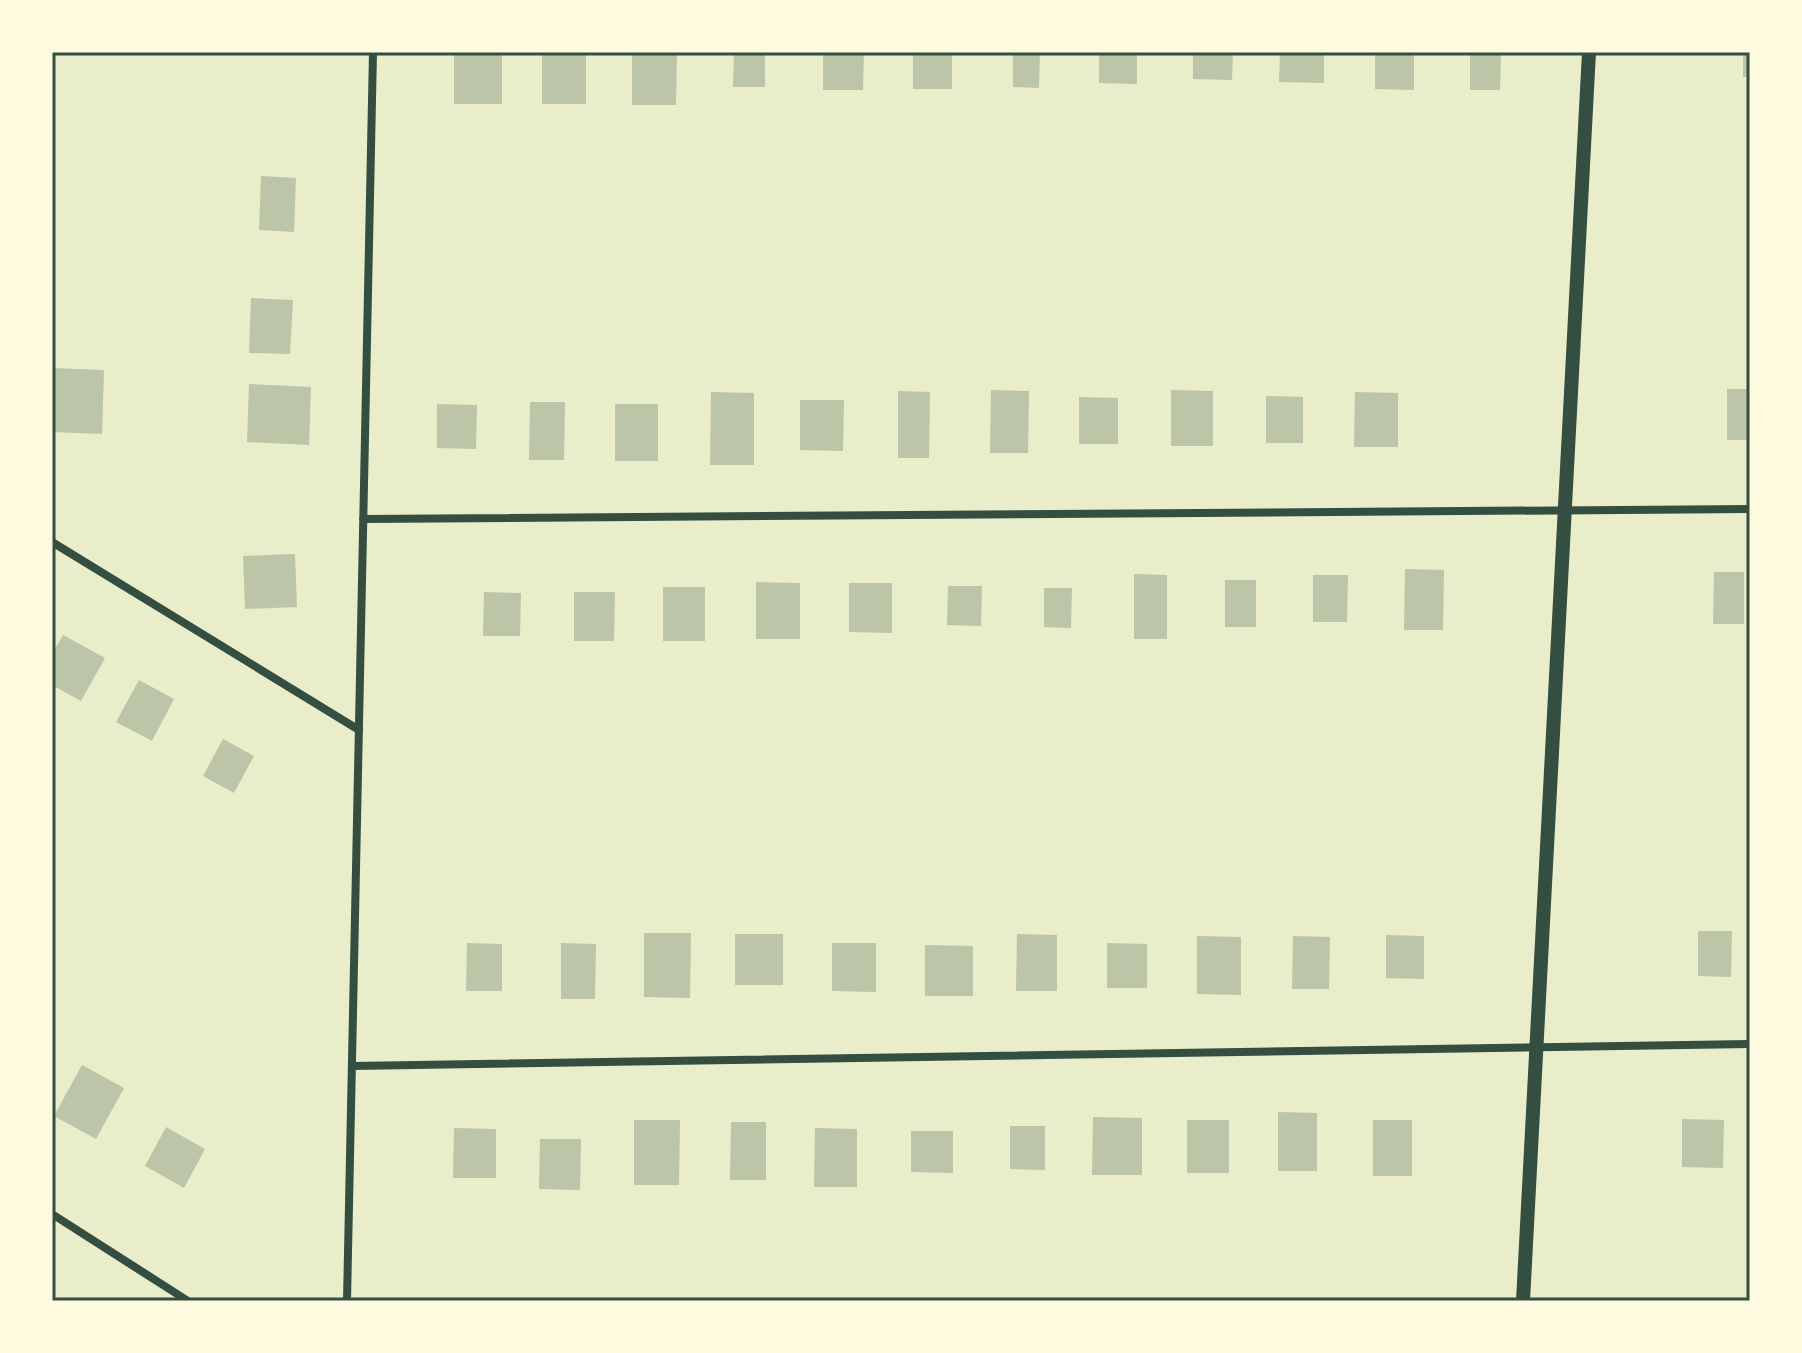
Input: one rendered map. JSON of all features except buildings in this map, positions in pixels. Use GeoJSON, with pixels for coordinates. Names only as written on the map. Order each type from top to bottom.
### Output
{"type":"FeatureCollection","features":[{"type":"Feature","properties":{"kind":"street"},"geometry":{"type":"LineString","coordinates":[[347,1301],[373,52]]}},
{"type":"Feature","properties":{"kind":"street"},"geometry":{"type":"LineString","coordinates":[[1523,1301],[1589,52]]}},
{"type":"Feature","properties":{"kind":"street"},"geometry":{"type":"LineString","coordinates":[[363,519],[1750,509]]}},
{"type":"Feature","properties":{"kind":"street"},"geometry":{"type":"LineString","coordinates":[[52,542],[359,730]]}},
{"type":"Feature","properties":{"kind":"street"},"geometry":{"type":"LineString","coordinates":[[352,1066],[1750,1044]]}},
{"type":"Feature","properties":{"kind":"street"},"geometry":{"type":"LineString","coordinates":[[52,1214],[188,1301]]}}]}
